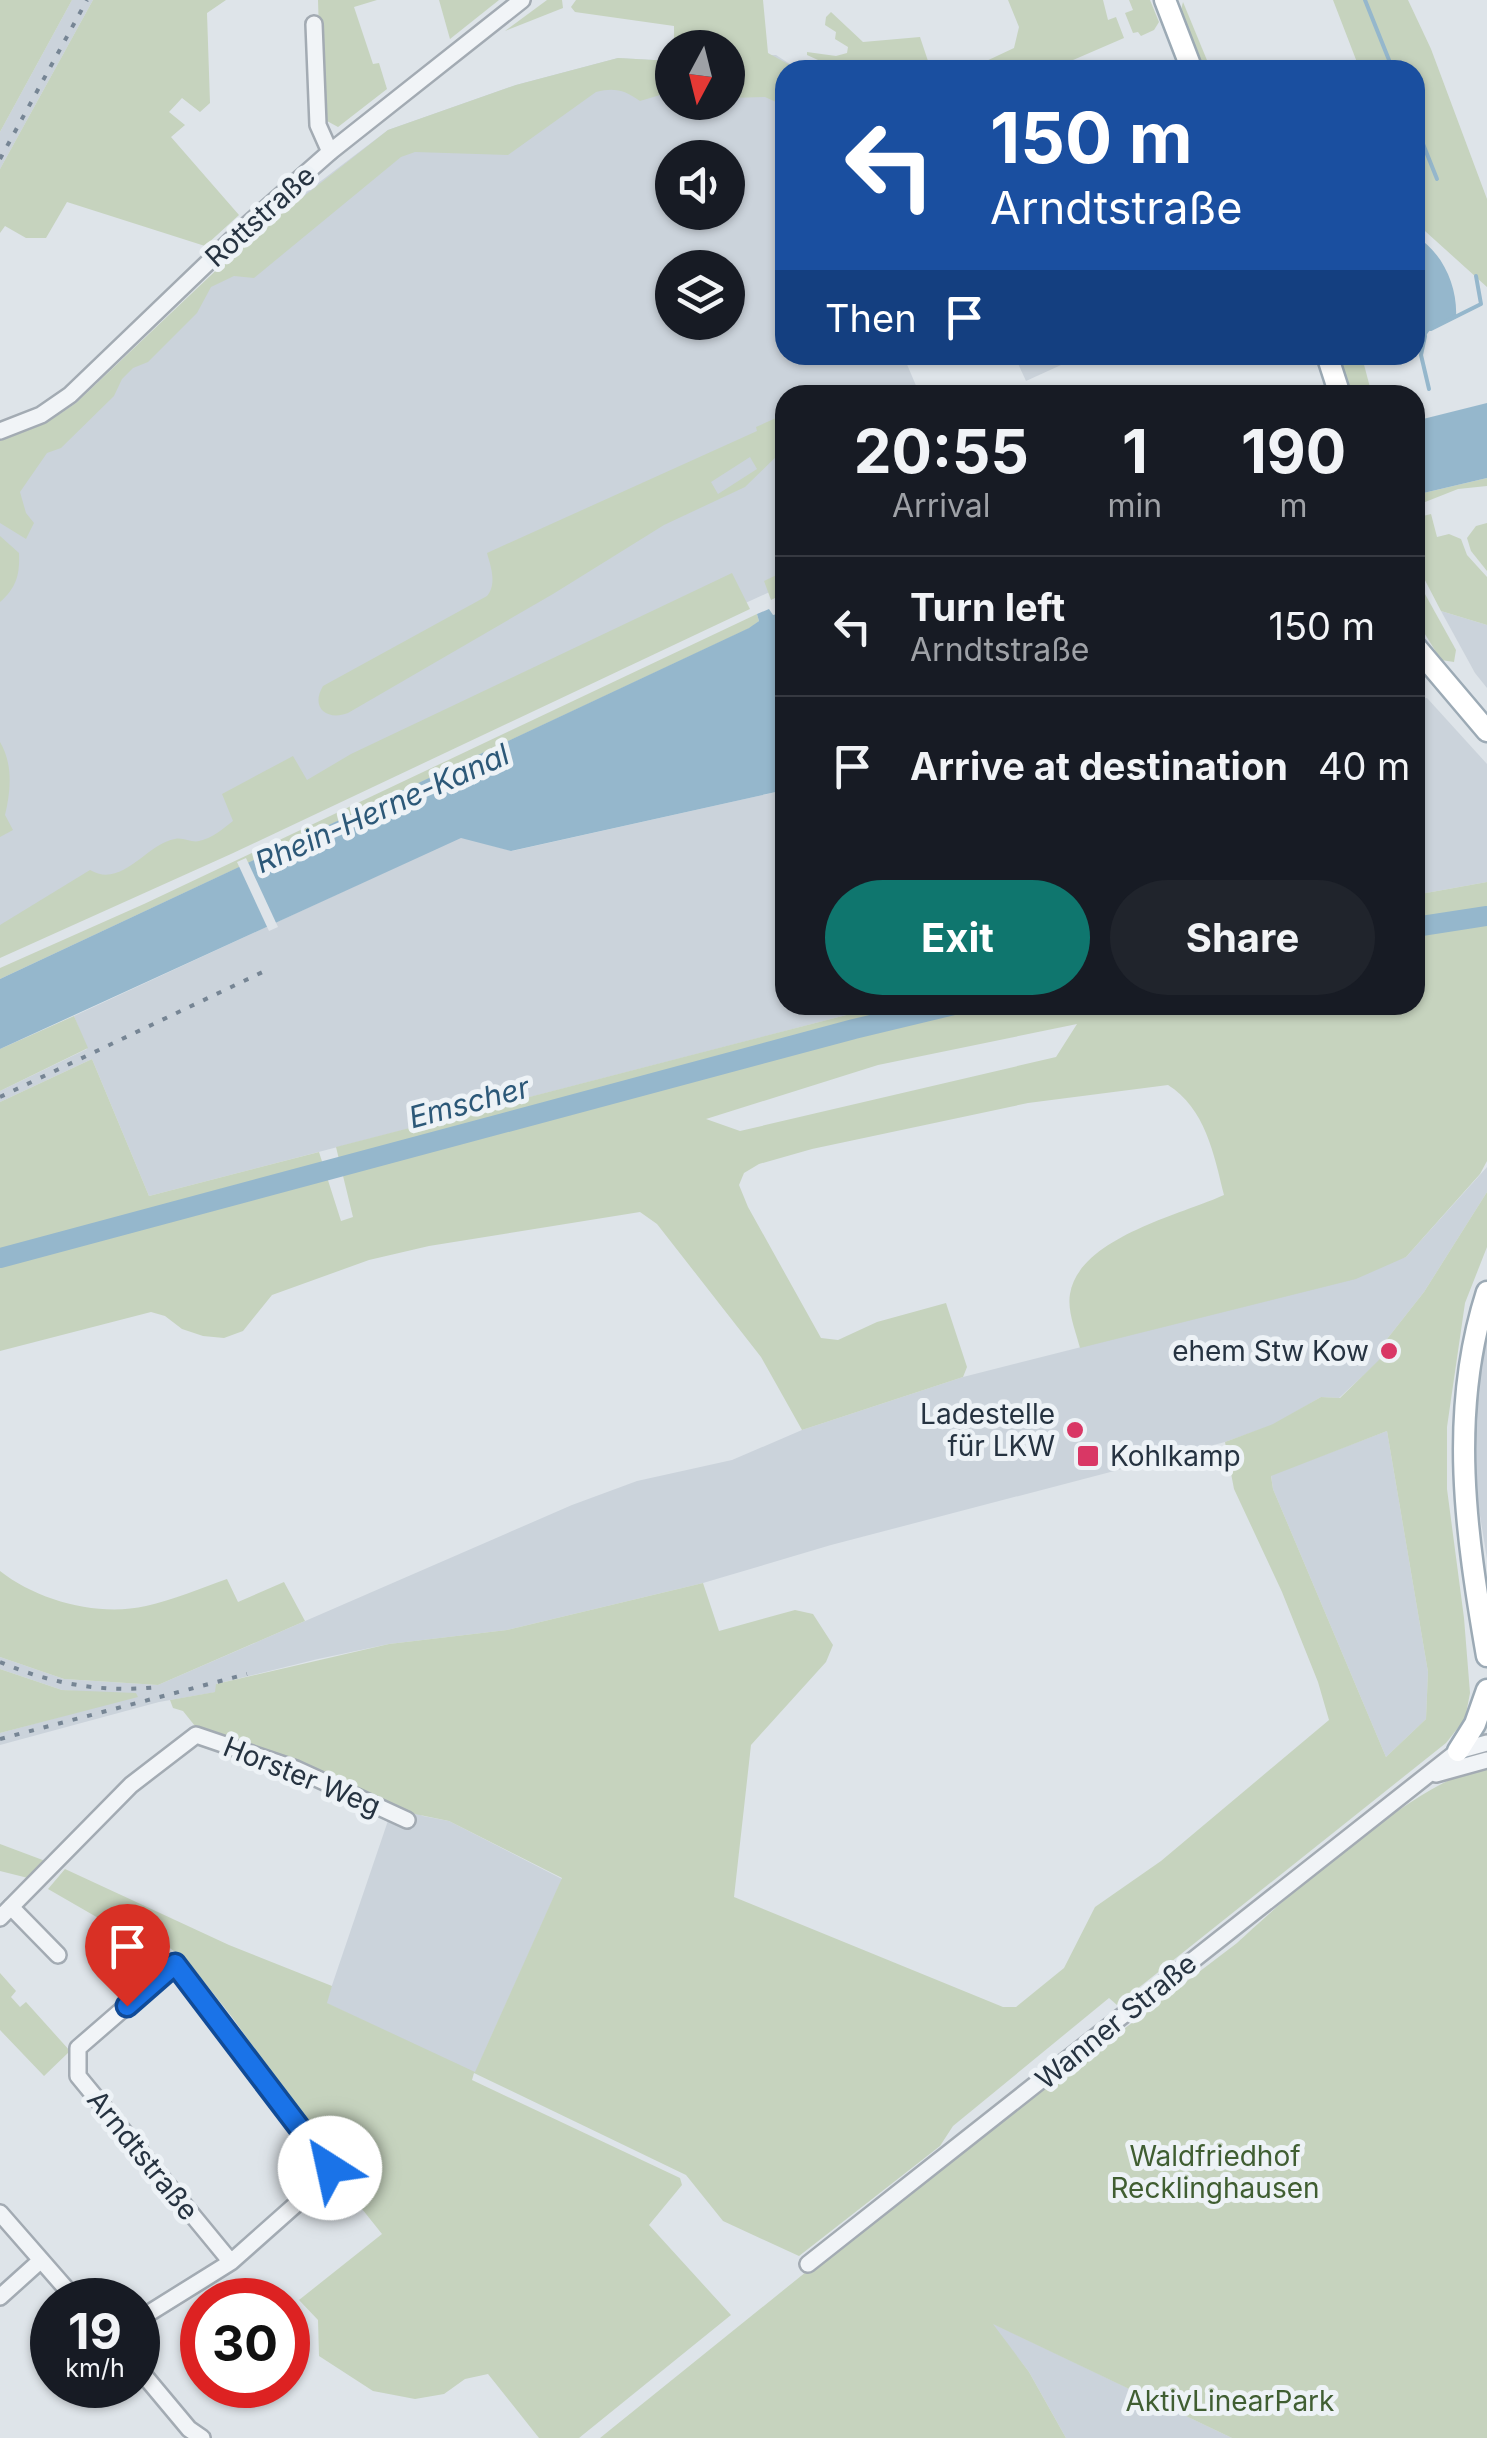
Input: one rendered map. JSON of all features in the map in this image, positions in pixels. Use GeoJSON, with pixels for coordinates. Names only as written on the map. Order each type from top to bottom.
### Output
{"type":"FeatureCollection","features":[{"type":"Feature","properties":{"kind":"main road"},"geometry":{"type":"LineString","coordinates":[[1165,0],[1188,60]]}},
{"type":"Feature","properties":{"kind":"main road"},"geometry":{"type":"LineString","coordinates":[[1425,658],[1487,731]]}},
{"type":"Feature","properties":{"kind":"main road"},"geometry":{"type":"LineString","coordinates":[[1487,1292],[1472,1350],[1462,1444],[1465,1516],[1487,1656]]}},
{"type":"Feature","properties":{"kind":"main road"},"geometry":{"type":"LineString","coordinates":[[1458,1752],[1476,1724],[1487,1690]]}},
{"type":"Feature","properties":{"kind":"street","name":"Rottstraße"},"geometry":{"type":"LineString","coordinates":[[0,431],[40,416],[70,395],[246,226],[330,152],[522,0]]}},
{"type":"Feature","properties":{"kind":"street"},"geometry":{"type":"LineString","coordinates":[[314,24],[318,125],[330,152]]}},
{"type":"Feature","properties":{"kind":"street","name":"Horster Weg"},"geometry":{"type":"LineString","coordinates":[[5,1912],[131,1785],[196,1735],[296,1769],[407,1820]]}},
{"type":"Feature","properties":{"kind":"street","name":"Wanner Straße"},"geometry":{"type":"LineString","coordinates":[[808,2264],[1458,1752],[1487,1744]]}},
{"type":"Feature","properties":{"kind":"street","name":"Wanner Straße"},"geometry":{"type":"LineString","coordinates":[[1423,1779],[1487,1760]]}},
{"type":"Feature","properties":{"kind":"street"},"geometry":{"type":"LineString","coordinates":[[5,1912],[58,1956]]}},
{"type":"Feature","properties":{"kind":"street","name":"Arndtstraße"},"geometry":{"type":"LineString","coordinates":[[175,1964],[328,2162],[330,2170],[231,2262],[78,2076],[78,2048],[175,1964]]}},
{"type":"Feature","properties":{"kind":"street"},"geometry":{"type":"LineString","coordinates":[[0,2214],[56,2278]]}},
{"type":"Feature","properties":{"kind":"street"},"geometry":{"type":"LineString","coordinates":[[0,2297],[40,2261]]}},
{"type":"Feature","properties":{"kind":"street"},"geometry":{"type":"LineString","coordinates":[[160,2306],[231,2262]]}},
{"type":"Feature","properties":{"kind":"street"},"geometry":{"type":"LineString","coordinates":[[160,2394],[202,2438]]}},
{"type":"Feature","properties":{"kind":"shaded area"},"geometry":{"type":"Polygon","coordinates":[[[72,0],[93,0],[0,169],[0,132],[72,0]]]}},
{"type":"Feature","properties":{"kind":"shaded area"},"geometry":{"type":"Polygon","coordinates":[[[776,55],[784,60],[775,60],[775,365],[907,365],[916,385],[775,385],[775,589],[0,945],[0,467],[42,436],[309,190],[388,130],[516,85],[618,58],[655,60],[655,120],[745,120],[745,56],[776,55]]]}},
{"type":"Feature","properties":{"kind":"shaded area"},"geometry":{"type":"Polygon","coordinates":[[[1019,365],[1061,365],[1026,381],[1019,365]]]}},
{"type":"Feature","properties":{"kind":"shaded area"},"geometry":{"type":"Polygon","coordinates":[[[1441,611],[1487,625],[1487,688],[1475,673],[1441,611]]]}},
{"type":"Feature","properties":{"kind":"shaded area"},"geometry":{"type":"Polygon","coordinates":[[[1425,698],[1487,764],[1487,882],[1425,893],[1425,698]]]}},
{"type":"Feature","properties":{"kind":"shaded area"},"geometry":{"type":"Polygon","coordinates":[[[775,792],[775,1015],[846,1015],[149,1196],[92,1059],[0,1102],[0,1091],[87,1049],[74,1016],[461,837],[512,851],[775,792]]]}},
{"type":"Feature","properties":{"kind":"shaded area"},"geometry":{"type":"Polygon","coordinates":[[[1487,1167],[1487,1192],[1424,1292],[1387,1339],[1382,1358],[1339,1398],[1321,1397],[1273,1425],[1225,1442],[831,1545],[703,1583],[507,1630],[389,1644],[318,1659],[216,1684],[216,1692],[159,1702],[0,1745],[0,1733],[137,1696],[62,1690],[0,1669],[0,1657],[64,1679],[158,1685],[572,1505],[637,1481],[732,1460],[802,1430],[963,1377],[1224,1311],[1406,1257],[1487,1167]]]}},
{"type":"Feature","properties":{"kind":"shaded area"},"geometry":{"type":"Polygon","coordinates":[[[1487,1329],[1487,1559],[1469,1447],[1487,1329]]]}},
{"type":"Feature","properties":{"kind":"shaded area"},"geometry":{"type":"Polygon","coordinates":[[[1387,1431],[1428,1672],[1426,1719],[1386,1757],[1273,1489],[1271,1475],[1387,1431]]]}},
{"type":"Feature","properties":{"kind":"shaded area"},"geometry":{"type":"Polygon","coordinates":[[[394,1803],[423,1816],[449,1821],[562,1879],[475,2073],[326,2003],[394,1803]]]}},
{"type":"Feature","properties":{"kind":"shaded area"},"geometry":{"type":"Polygon","coordinates":[[[990,2322],[1232,2438],[1066,2438],[1029,2372],[990,2322]]]}},
{"type":"Feature","properties":{"kind":"green space"},"geometry":{"type":"Polygon","coordinates":[[[0,0],[72,0],[0,132],[0,0]]]}},
{"type":"Feature","properties":{"kind":"green space"},"geometry":{"type":"Polygon","coordinates":[[[93,0],[226,0],[207,13],[210,103],[200,112],[182,98],[169,112],[185,125],[171,137],[239,215],[205,246],[67,202],[46,238],[26,238],[5,226],[0,233],[0,169],[93,0]]]}},
{"type":"Feature","properties":{"kind":"green space"},"geometry":{"type":"Polygon","coordinates":[[[318,0],[377,0],[354,7],[373,64],[379,63],[387,89],[338,127],[327,121],[321,100],[318,0]]]}},
{"type":"Feature","properties":{"kind":"green space"},"geometry":{"type":"Polygon","coordinates":[[[439,0],[499,0],[450,39],[439,0]]]}},
{"type":"Feature","properties":{"kind":"green space"},"geometry":{"type":"Polygon","coordinates":[[[547,0],[562,0],[563,8],[505,31],[547,0]]]}},
{"type":"Feature","properties":{"kind":"green space"},"geometry":{"type":"Polygon","coordinates":[[[576,0],[763,0],[768,53],[781,60],[775,60],[775,102],[765,97],[745,98],[745,30],[674,30],[674,26],[575,12],[571,7],[576,0]]]}},
{"type":"Feature","properties":{"kind":"green space"},"geometry":{"type":"Polygon","coordinates":[[[1008,0],[1103,0],[1108,20],[1116,17],[1124,38],[1073,60],[988,60],[1014,48],[1019,27],[1008,0]]]}},
{"type":"Feature","properties":{"kind":"green space"},"geometry":{"type":"Polygon","coordinates":[[[1129,0],[1150,0],[1159,22],[1154,30],[1141,36],[1133,33],[1125,13],[1133,10],[1129,0]]]}},
{"type":"Feature","properties":{"kind":"green space"},"geometry":{"type":"Polygon","coordinates":[[[1333,0],[1408,0],[1431,49],[1487,199],[1487,287],[1425,231],[1425,60],[1356,60],[1333,0]]]}},
{"type":"Feature","properties":{"kind":"green space"},"geometry":{"type":"Polygon","coordinates":[[[1183,2],[1207,60],[1196,60],[1179,18],[1183,2]]]}},
{"type":"Feature","properties":{"kind":"green space"},"geometry":{"type":"Polygon","coordinates":[[[831,12],[863,42],[920,37],[928,60],[818,60],[807,52],[836,56],[847,53],[848,47],[835,39],[836,32],[825,25],[831,12]]]}},
{"type":"Feature","properties":{"kind":"green space"},"geometry":{"type":"Polygon","coordinates":[[[618,58],[655,60],[655,96],[640,101],[619,90],[596,92],[508,155],[415,152],[401,157],[254,278],[234,276],[211,287],[197,313],[148,362],[133,368],[114,396],[61,448],[47,453],[20,492],[26,513],[34,523],[26,539],[0,523],[0,441],[46,423],[76,403],[266,223],[388,130],[516,85],[618,58]]]}},
{"type":"Feature","properties":{"kind":"green space"},"geometry":{"type":"Polygon","coordinates":[[[1342,365],[1364,365],[1369,385],[1348,385],[1342,365]]]}},
{"type":"Feature","properties":{"kind":"green space"},"geometry":{"type":"Polygon","coordinates":[[[775,418],[775,458],[745,487],[664,525],[348,713],[333,715],[323,711],[318,701],[323,686],[487,596],[492,581],[487,553],[757,431],[756,427],[775,418]],[[750,457],[711,482],[718,494],[757,469],[750,457]]]}},
{"type":"Feature","properties":{"kind":"green space"},"geometry":{"type":"Polygon","coordinates":[[[1487,478],[1487,486],[1458,489],[1425,502],[1425,493],[1487,478]]]}},
{"type":"Feature","properties":{"kind":"green space"},"geometry":{"type":"Polygon","coordinates":[[[1431,514],[1437,537],[1449,534],[1461,539],[1467,555],[1487,577],[1487,625],[1441,611],[1425,580],[1425,516],[1431,514]]]}},
{"type":"Feature","properties":{"kind":"green space"},"geometry":{"type":"Polygon","coordinates":[[[1487,523],[1487,571],[1471,551],[1467,538],[1476,526],[1487,523]]]}},
{"type":"Feature","properties":{"kind":"green space"},"geometry":{"type":"Polygon","coordinates":[[[0,536],[19,553],[19,561],[13,586],[0,602],[0,536]]]}},
{"type":"Feature","properties":{"kind":"green space"},"geometry":{"type":"Polygon","coordinates":[[[732,573],[750,609],[231,854],[0,958],[0,925],[90,870],[113,874],[164,843],[213,836],[233,821],[222,794],[293,756],[307,780],[351,754],[732,573]]]}},
{"type":"Feature","properties":{"kind":"green space"},"geometry":{"type":"Polygon","coordinates":[[[775,576],[775,598],[771,600],[764,581],[775,576]]]}},
{"type":"Feature","properties":{"kind":"green space"},"geometry":{"type":"Polygon","coordinates":[[[1425,594],[1456,650],[1454,662],[1441,660],[1425,634],[1425,594]]]}},
{"type":"Feature","properties":{"kind":"green space"},"geometry":{"type":"Polygon","coordinates":[[[757,614],[759,621],[750,628],[0,979],[0,968],[144,904],[757,614]]]}},
{"type":"Feature","properties":{"kind":"green space"},"geometry":{"type":"Polygon","coordinates":[[[0,742],[10,777],[5,815],[13,830],[0,837],[0,742]]]}},
{"type":"Feature","properties":{"kind":"green space"},"geometry":{"type":"Polygon","coordinates":[[[1487,882],[1487,1161],[1480,1174],[1406,1257],[1356,1279],[1080,1348],[1069,1301],[1077,1274],[1092,1258],[1134,1231],[1224,1195],[1212,1148],[1199,1119],[1168,1085],[1028,1103],[812,1149],[759,1164],[744,1173],[739,1185],[748,1207],[821,1338],[838,1340],[877,1322],[946,1303],[967,1367],[963,1377],[802,1430],[761,1357],[657,1224],[640,1212],[429,1246],[369,1260],[272,1295],[243,1331],[224,1338],[182,1329],[165,1316],[151,1312],[0,1351],[0,1102],[92,1059],[149,1196],[319,1152],[341,1221],[353,1217],[336,1147],[846,1015],[1425,1015],[1425,893],[1487,882]],[[1077,1024],[878,1065],[706,1119],[740,1131],[1056,1057],[1077,1024]]]}},
{"type":"Feature","properties":{"kind":"green space"},"geometry":{"type":"Polygon","coordinates":[[[74,1016],[88,1048],[0,1091],[0,1049],[74,1016]]]}},
{"type":"Feature","properties":{"kind":"green space"},"geometry":{"type":"Polygon","coordinates":[[[1487,1192],[1487,1247],[1465,1303],[1447,1427],[1447,1489],[1470,1693],[1465,1719],[1446,1743],[1117,2005],[1109,1998],[953,2126],[940,2146],[799,2256],[723,2221],[686,2175],[474,2073],[472,2080],[680,2178],[682,2185],[649,2225],[731,2315],[579,2438],[539,2438],[488,2374],[465,2379],[444,2394],[415,2399],[373,2391],[319,2356],[318,2320],[310,2312],[310,2291],[382,2234],[335,2175],[339,2167],[186,1959],[162,1943],[152,1949],[48,1889],[65,1869],[229,1945],[332,1986],[327,2003],[475,2072],[562,1878],[449,1821],[415,1814],[248,1742],[195,1726],[183,1711],[173,1708],[170,1700],[215,1692],[216,1684],[389,1644],[507,1630],[703,1583],[719,1631],[795,1610],[813,1614],[833,1645],[826,1662],[751,1745],[734,1897],[1003,2007],[1016,2007],[1064,1968],[1095,1907],[1161,1861],[1329,1720],[1282,1592],[1234,1489],[1225,1442],[1273,1424],[1321,1397],[1340,1398],[1381,1358],[1387,1339],[1424,1292],[1487,1192]],[[1387,1431],[1271,1476],[1273,1489],[1386,1757],[1426,1719],[1428,1672],[1387,1431]]]}},
{"type":"Feature","properties":{"kind":"green space"},"geometry":{"type":"Polygon","coordinates":[[[0,1571],[51,1598],[109,1609],[156,1603],[227,1579],[238,1602],[284,1582],[305,1621],[158,1685],[64,1679],[0,1657],[0,1571]]]}},
{"type":"Feature","properties":{"kind":"green space"},"geometry":{"type":"Polygon","coordinates":[[[0,1669],[62,1690],[136,1693],[138,1697],[0,1733],[0,1669]]]}},
{"type":"Feature","properties":{"kind":"green space"},"geometry":{"type":"Polygon","coordinates":[[[1487,1768],[1487,2438],[1232,2438],[993,2324],[1029,2372],[1066,2438],[600,2438],[832,2251],[1237,1943],[1357,1840],[1429,1791],[1461,1775],[1487,1768]]]}},
{"type":"Feature","properties":{"kind":"green space"},"geometry":{"type":"Polygon","coordinates":[[[0,1844],[48,1862],[32,1879],[0,1871],[0,1844]]]}},
{"type":"Feature","properties":{"kind":"green space"},"geometry":{"type":"Polygon","coordinates":[[[0,1973],[16,1991],[11,1997],[20,2007],[26,2002],[70,2051],[44,2076],[0,2030],[0,1973]]]}},
{"type":"Feature","properties":{"kind":"water"},"geometry":{"type":"Polygon","coordinates":[[[1425,243],[1447,271],[1456,306],[1456,318],[1427,334],[1425,339],[1425,243]]]}},
{"type":"Feature","properties":{"kind":"water"},"geometry":{"type":"Polygon","coordinates":[[[1487,403],[1487,478],[1425,493],[1425,418],[1487,403]]]}},
{"type":"Feature","properties":{"kind":"water","name":"Rhein-Herne-Kanal"},"geometry":{"type":"Polygon","coordinates":[[[769,609],[775,614],[775,792],[511,851],[461,838],[0,1049],[0,979],[749,628],[759,621],[757,614],[769,609]]]}},
{"type":"Feature","properties":{"kind":"pier"},"geometry":{"type":"Polygon","coordinates":[[[246,858],[278,927],[269,931],[237,862],[246,858]]]}},
{"type":"Feature","properties":{"kind":"waterway"},"geometry":{"type":"LineString","coordinates":[[1365,0],[1389,60]]}},
{"type":"Feature","properties":{"kind":"waterway"},"geometry":{"type":"LineString","coordinates":[[1425,149],[1437,179]]}},
{"type":"Feature","properties":{"kind":"waterway"},"geometry":{"type":"LineString","coordinates":[[1431,329],[1481,304],[1476,276]]}},
{"type":"Feature","properties":{"kind":"waterway"},"geometry":{"type":"LineString","coordinates":[[1423,365],[1429,389]]}},
{"type":"Feature","properties":{"kind":"waterway","name":"Emscher"},"geometry":{"type":"LineString","coordinates":[[1425,925],[1487,916]]}},
{"type":"Feature","properties":{"kind":"waterway","name":"Emscher"},"geometry":{"type":"LineString","coordinates":[[0,1258],[912,1015]]}},
{"type":"Feature","properties":{"kind":"railway"},"geometry":{"type":"LineString","coordinates":[[0,159],[87,0]]}},
{"type":"Feature","properties":{"kind":"railway"},"geometry":{"type":"LineString","coordinates":[[0,1097],[269,969]]}},
{"type":"Feature","properties":{"kind":"railway"},"geometry":{"type":"LineString","coordinates":[[0,1662],[78,1685],[117,1689],[158,1687]]}},
{"type":"Feature","properties":{"kind":"railway"},"geometry":{"type":"LineString","coordinates":[[0,1739],[247,1674]]}},
{"type":"Feature","properties":{"kind":"place","name":"ehem Stw Kow"},"geometry":{"type":"Point","coordinates":[1389,1351]}},
{"type":"Feature","properties":{"kind":"place","name":"Ladestelle für LKW"},"geometry":{"type":"Point","coordinates":[1075,1430]}},
{"type":"Feature","properties":{"kind":"place","name":"Kohlkamp"},"geometry":{"type":"Point","coordinates":[1088,1456]}},
{"type":"Feature","properties":{"kind":"route"},"geometry":{"type":"LineString","coordinates":[[127,2006],[175,1964],[330,2168]]}},
{"type":"Feature","properties":{"kind":"park label","name":"Waldfriedhof Recklinghausen"},"geometry":{"type":"Point","coordinates":[1215,2172]}},
{"type":"Feature","properties":{"kind":"park label","name":"AktivLinearPark"},"geometry":{"type":"Point","coordinates":[1230,2401]}}]}
